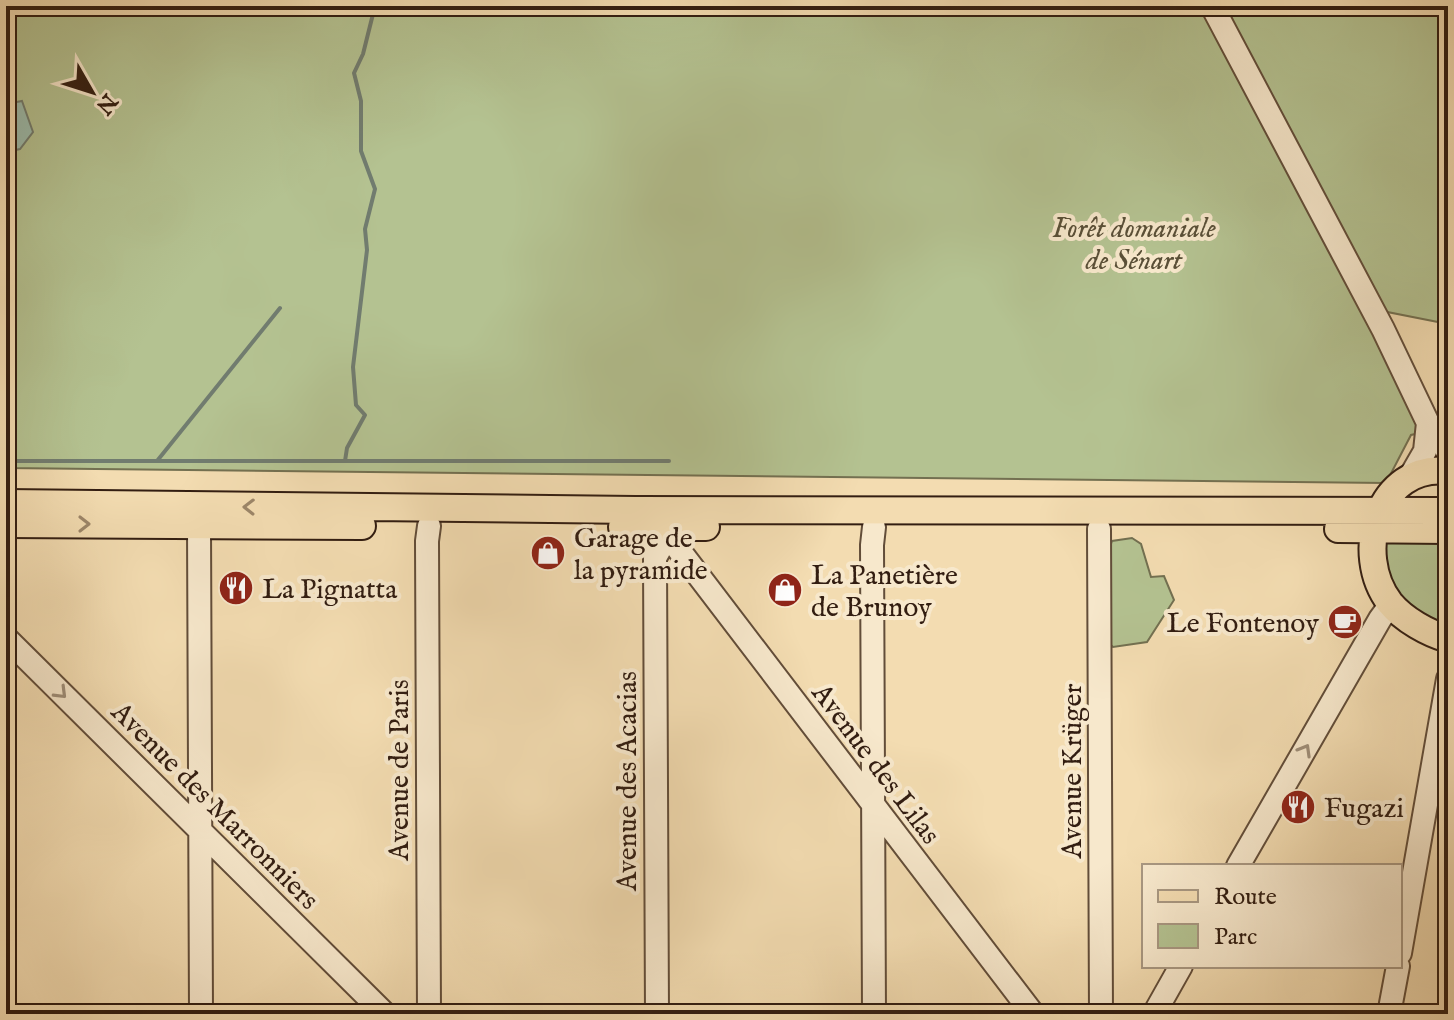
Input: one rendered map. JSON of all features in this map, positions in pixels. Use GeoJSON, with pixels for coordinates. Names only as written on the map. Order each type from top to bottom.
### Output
{"type":"FeatureCollection","features":[{"type":"Feature","properties":{"kind":"main road"},"geometry":{"type":"LineString","coordinates":[[1448,471],[1437,470],[1410,477],[1384,500],[1373,547],[1377,576],[1391,604],[1424,629],[1448,639]]}},
{"type":"Feature","properties":{"kind":"main road"},"geometry":{"type":"LineString","coordinates":[[6,503],[1377,521],[1448,530]]}},
{"type":"Feature","properties":{"kind":"main road"},"geometry":{"type":"LineString","coordinates":[[6,524],[429,526],[668,537],[874,527],[1099,529],[1377,521],[1448,511]]}},
{"type":"Feature","properties":{"kind":"street"},"geometry":{"type":"LineString","coordinates":[[1212,6],[1383,329],[1428,423],[1436,430],[1448,453]]}},
{"type":"Feature","properties":{"kind":"street"},"geometry":{"type":"LineString","coordinates":[[1410,477],[1425,451],[1428,423]]}},
{"type":"Feature","properties":{"kind":"street"},"geometry":{"type":"LineString","coordinates":[[199,526],[201,1014]]}},
{"type":"Feature","properties":{"kind":"street","name":"Avenue de Paris"},"geometry":{"type":"LineString","coordinates":[[429,526],[429,1014]]}},
{"type":"Feature","properties":{"kind":"street"},"geometry":{"type":"LineString","coordinates":[[874,527],[874,1014]]}},
{"type":"Feature","properties":{"kind":"street","name":"Avenue Krüger"},"geometry":{"type":"LineString","coordinates":[[1099,529],[1101,1014]]}},
{"type":"Feature","properties":{"kind":"street","name":"Avenue des Lilas"},"geometry":{"type":"LineString","coordinates":[[668,537],[1033,1014]]}},
{"type":"Feature","properties":{"kind":"street","name":"Avenue des Acacias"},"geometry":{"type":"LineString","coordinates":[[657,1014],[655,558],[668,537]]}},
{"type":"Feature","properties":{"kind":"street"},"geometry":{"type":"LineString","coordinates":[[1239,864],[1391,604]]}},
{"type":"Feature","properties":{"kind":"street","name":"Avenue des Marronniers"},"geometry":{"type":"LineString","coordinates":[[6,638],[385,1014]]}},
{"type":"Feature","properties":{"kind":"street"},"geometry":{"type":"LineString","coordinates":[[1402,942],[1448,679]]}},
{"type":"Feature","properties":{"kind":"street"},"geometry":{"type":"LineString","coordinates":[[1154,1014],[1180,968]]}},
{"type":"Feature","properties":{"kind":"street"},"geometry":{"type":"LineString","coordinates":[[1389,1014],[1398,968]]}},
{"type":"Feature","properties":{"kind":"green space","name":"Forêt domaniale de Sénart"},"geometry":{"type":"Polygon","coordinates":[[[6,6],[1448,6],[1448,324],[1382,311],[1443,428],[1411,435],[1386,483],[6,468],[6,6]]]}},
{"type":"Feature","properties":{"kind":"green space"},"geometry":{"type":"Polygon","coordinates":[[[1132,538],[1141,544],[1151,577],[1164,576],[1174,600],[1147,642],[1113,647],[1104,639],[1096,587],[1112,541],[1132,538]]]}},
{"type":"Feature","properties":{"kind":"green space"},"geometry":{"type":"Polygon","coordinates":[[[1386,540],[1448,540],[1448,627],[1416,614],[1388,584],[1383,543],[1386,540]]]}},
{"type":"Feature","properties":{"kind":"shaded area"},"geometry":{"type":"Polygon","coordinates":[[[22,101],[33,132],[20,149],[6,152],[6,104],[22,101]]]}},
{"type":"Feature","properties":{"kind":"waterway"},"geometry":{"type":"LineString","coordinates":[[345,461],[347,448],[365,415],[356,405],[353,367],[367,250],[365,229],[375,189],[361,151],[361,101],[354,73],[363,54],[375,6]]}},
{"type":"Feature","properties":{"kind":"waterway"},"geometry":{"type":"LineString","coordinates":[[157,461],[280,308]]}},
{"type":"Feature","properties":{"kind":"waterway"},"geometry":{"type":"LineString","coordinates":[[6,461],[669,461]]}},
{"type":"Feature","properties":{"kind":"place","name":"Garage de la pyramide"},"geometry":{"type":"Point","coordinates":[548,553]}},
{"type":"Feature","properties":{"kind":"place","name":"La Pignatta"},"geometry":{"type":"Point","coordinates":[236,588]}},
{"type":"Feature","properties":{"kind":"place","name":"La Panetière de Brunoy"},"geometry":{"type":"Point","coordinates":[785,590]}},
{"type":"Feature","properties":{"kind":"place","name":"Le Fontenoy"},"geometry":{"type":"Point","coordinates":[1345,622]}},
{"type":"Feature","properties":{"kind":"place","name":"Fugazi"},"geometry":{"type":"Point","coordinates":[1298,807]}}]}
